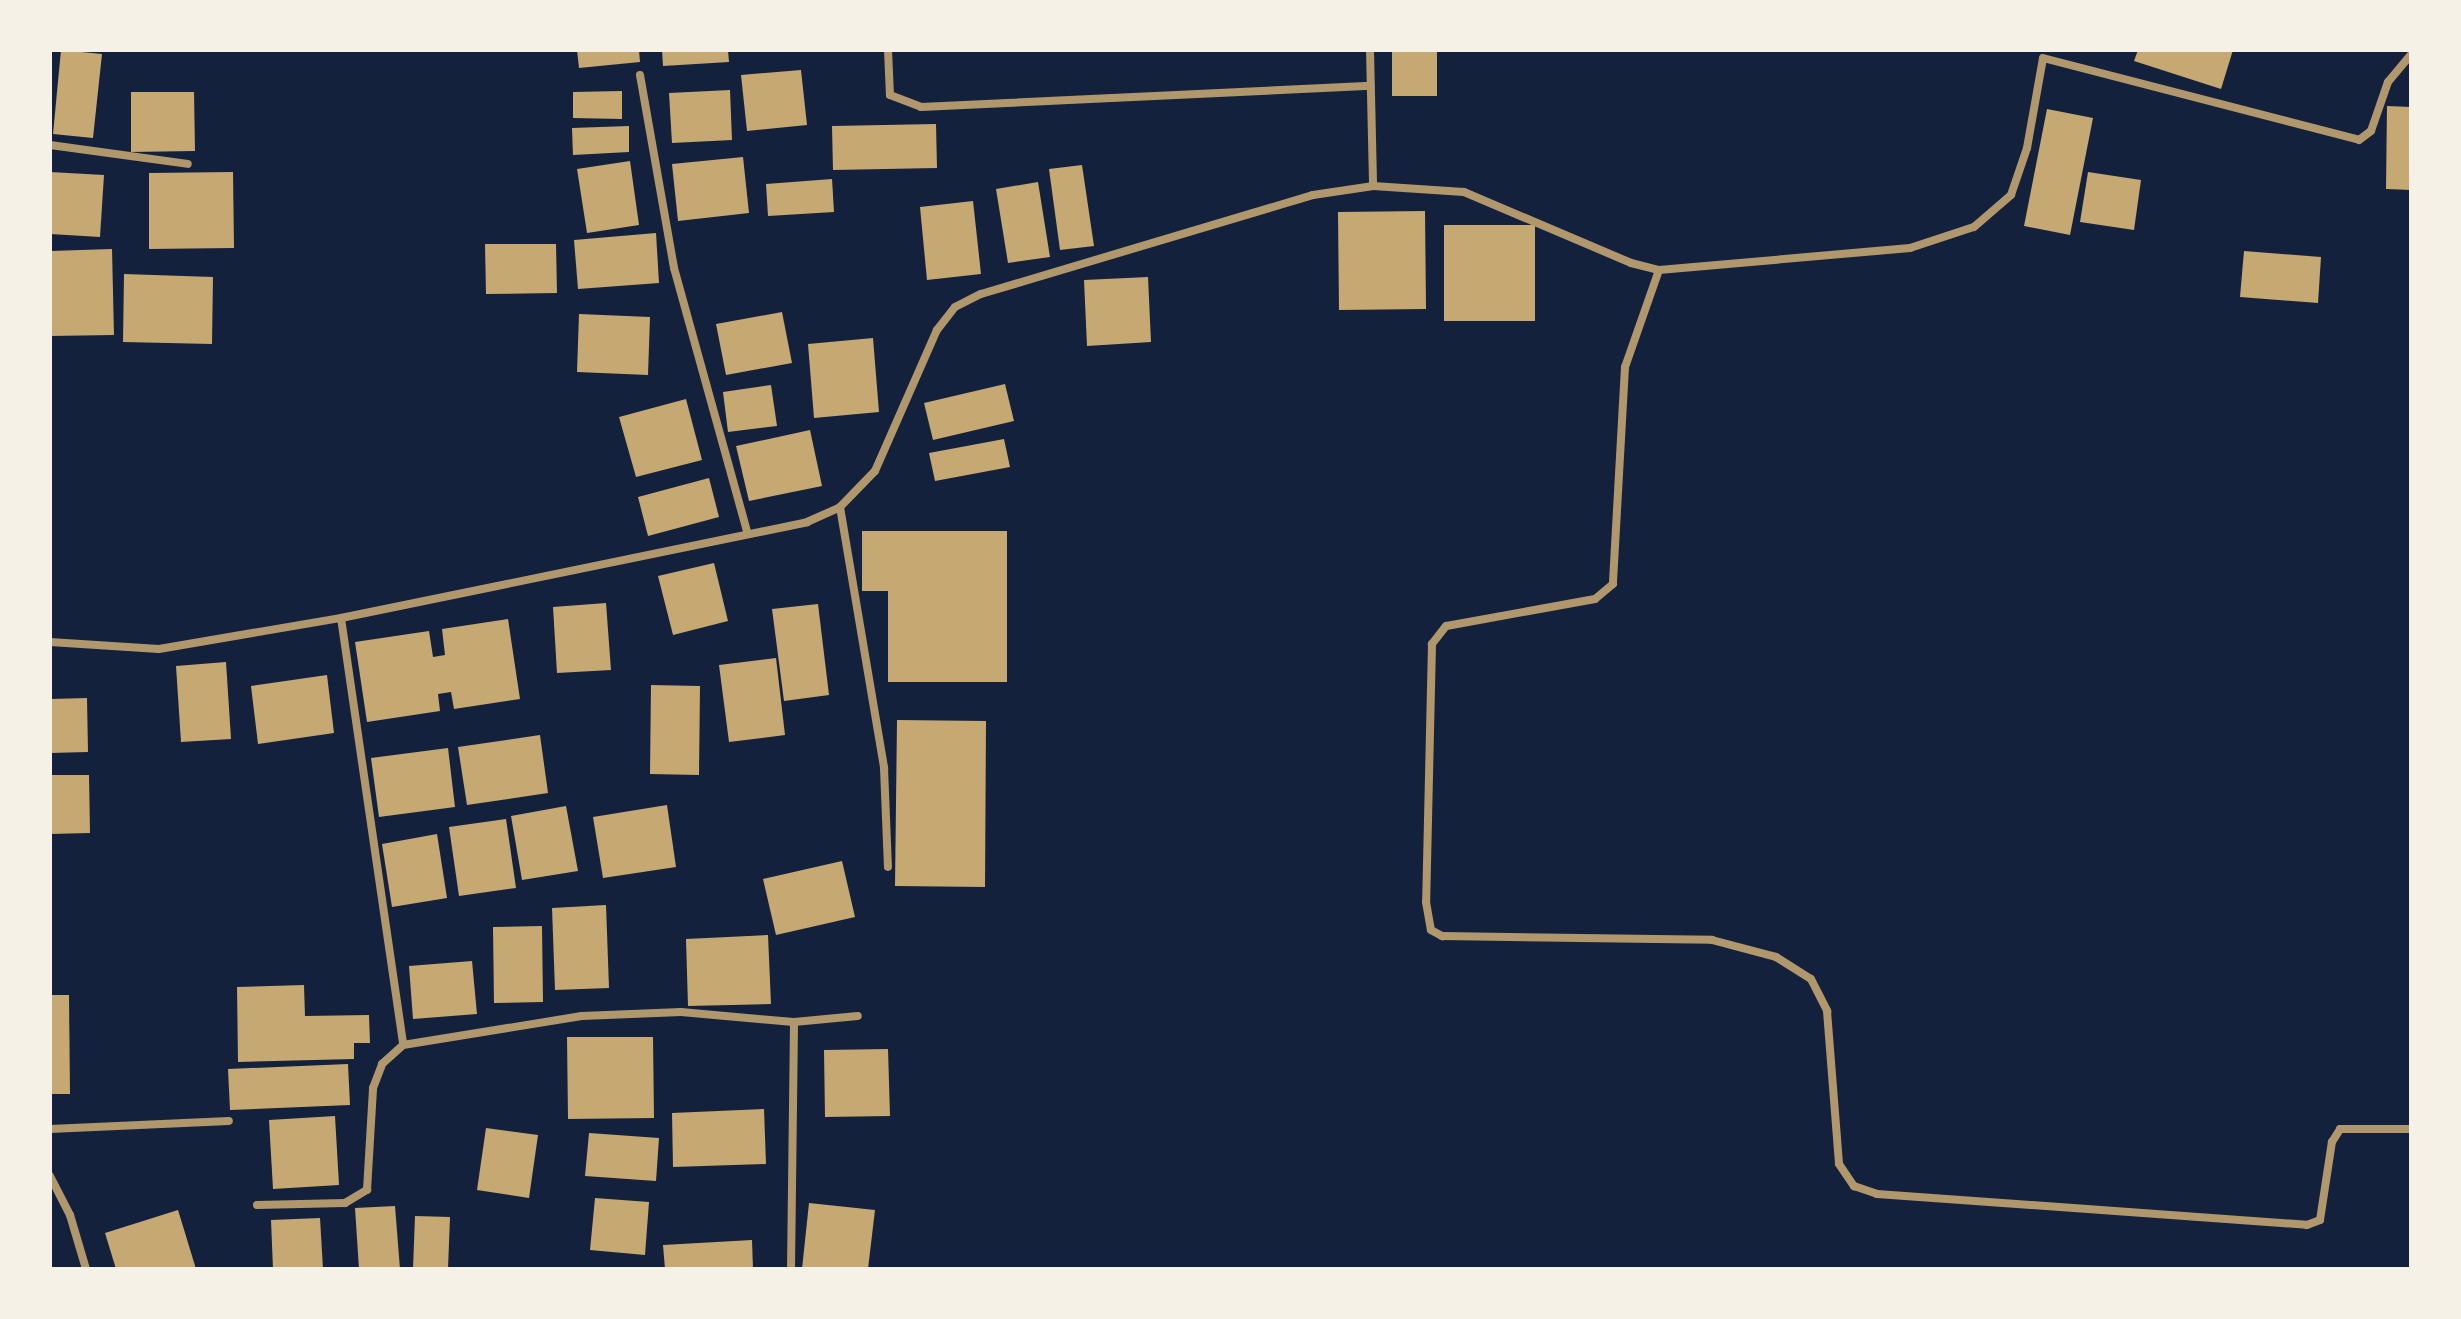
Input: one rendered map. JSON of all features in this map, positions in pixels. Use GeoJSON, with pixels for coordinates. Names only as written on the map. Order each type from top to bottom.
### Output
{"type":"FeatureCollection","features":[{"type":"Feature","properties":{"kind":"street"},"geometry":{"type":"LineString","coordinates":[[888,50],[890,95],[921,107],[1371,86]]}},
{"type":"Feature","properties":{"kind":"street"},"geometry":{"type":"LineString","coordinates":[[1370,50],[1373,186]]}},
{"type":"Feature","properties":{"kind":"street"},"geometry":{"type":"LineString","coordinates":[[50,642],[159,649],[341,618],[807,522],[840,507],[875,471],[937,330],[955,307],[981,294],[1241,215],[1373,186],[1464,192],[1631,263],[1659,270],[1910,248],[1974,227],[2011,195],[2027,148],[2041,54],[2359,140],[2371,131],[2388,82],[2411,55]]}},
{"type":"Feature","properties":{"kind":"street"},"geometry":{"type":"LineString","coordinates":[[640,75],[674,268],[748,534]]}},
{"type":"Feature","properties":{"kind":"street"},"geometry":{"type":"LineString","coordinates":[[50,145],[188,164]]}},
{"type":"Feature","properties":{"kind":"street"},"geometry":{"type":"LineString","coordinates":[[1659,270],[1625,367],[1613,584],[1595,599],[1446,626],[1432,644],[1426,902],[1431,930],[1442,936],[1712,940],[1776,957],[1811,979],[1827,1011],[1839,1164],[1854,1186],[1877,1194],[2307,1225],[2320,1220],[2332,1142],[2340,1129],[2411,1129]]}},
{"type":"Feature","properties":{"kind":"street"},"geometry":{"type":"LineString","coordinates":[[840,507],[884,768],[888,867]]}},
{"type":"Feature","properties":{"kind":"street"},"geometry":{"type":"LineString","coordinates":[[341,618],[403,1045]]}},
{"type":"Feature","properties":{"kind":"street"},"geometry":{"type":"LineString","coordinates":[[257,1205],[345,1203],[367,1190],[373,1088],[382,1064],[403,1045],[582,1016],[681,1012],[794,1022],[858,1016]]}},
{"type":"Feature","properties":{"kind":"street"},"geometry":{"type":"LineString","coordinates":[[791,1269],[794,1022]]}},
{"type":"Feature","properties":{"kind":"street"},"geometry":{"type":"LineString","coordinates":[[50,1129],[229,1121]]}},
{"type":"Feature","properties":{"kind":"street"},"geometry":{"type":"LineString","coordinates":[[50,1176],[70,1215],[86,1269]]}},
{"type":"Feature","properties":{"kind":"building"},"geometry":{"type":"Polygon","coordinates":[[[61,50],[102,54],[93,138],[53,134],[61,50]]]}},
{"type":"Feature","properties":{"kind":"building"},"geometry":{"type":"Polygon","coordinates":[[[577,50],[639,50],[640,62],[579,68],[577,50]]]}},
{"type":"Feature","properties":{"kind":"building"},"geometry":{"type":"Polygon","coordinates":[[[662,50],[728,50],[729,62],[663,66],[662,50]]]}},
{"type":"Feature","properties":{"kind":"building"},"geometry":{"type":"Polygon","coordinates":[[[1392,50],[1437,50],[1437,96],[1392,96],[1392,50]]]}},
{"type":"Feature","properties":{"kind":"building"},"geometry":{"type":"Polygon","coordinates":[[[2138,50],[2233,50],[2221,89],[2134,61],[2138,50]]]}},
{"type":"Feature","properties":{"kind":"building"},"geometry":{"type":"Polygon","coordinates":[[[801,70],[807,125],[747,131],[741,75],[801,70]]]}},
{"type":"Feature","properties":{"kind":"building"},"geometry":{"type":"Polygon","coordinates":[[[730,90],[732,140],[672,143],[669,93],[730,90]]]}},
{"type":"Feature","properties":{"kind":"building"},"geometry":{"type":"Polygon","coordinates":[[[622,91],[622,119],[573,118],[573,92],[622,91]]]}},
{"type":"Feature","properties":{"kind":"building"},"geometry":{"type":"Polygon","coordinates":[[[131,92],[194,92],[195,151],[131,152],[131,92]]]}},
{"type":"Feature","properties":{"kind":"building"},"geometry":{"type":"Polygon","coordinates":[[[2387,106],[2411,107],[2411,190],[2386,189],[2387,106]]]}},
{"type":"Feature","properties":{"kind":"building"},"geometry":{"type":"Polygon","coordinates":[[[2047,109],[2093,118],[2070,235],[2024,226],[2047,109]]]}},
{"type":"Feature","properties":{"kind":"building"},"geometry":{"type":"Polygon","coordinates":[[[936,124],[937,168],[833,170],[832,126],[936,124]]]}},
{"type":"Feature","properties":{"kind":"building"},"geometry":{"type":"Polygon","coordinates":[[[629,126],[629,152],[573,155],[572,128],[629,126]]]}},
{"type":"Feature","properties":{"kind":"building"},"geometry":{"type":"Polygon","coordinates":[[[743,157],[749,213],[678,221],[672,164],[743,157]]]}},
{"type":"Feature","properties":{"kind":"building"},"geometry":{"type":"Polygon","coordinates":[[[630,161],[639,225],[587,233],[577,169],[630,161]]]}},
{"type":"Feature","properties":{"kind":"building"},"geometry":{"type":"Polygon","coordinates":[[[1082,165],[1094,246],[1060,250],[1049,169],[1082,165]]]}},
{"type":"Feature","properties":{"kind":"building"},"geometry":{"type":"Polygon","coordinates":[[[50,172],[104,175],[100,237],[50,234],[50,172]]]}},
{"type":"Feature","properties":{"kind":"building"},"geometry":{"type":"Polygon","coordinates":[[[233,172],[234,248],[149,249],[149,173],[233,172]]]}},
{"type":"Feature","properties":{"kind":"building"},"geometry":{"type":"Polygon","coordinates":[[[2088,172],[2141,180],[2134,230],[2080,222],[2088,172]]]}},
{"type":"Feature","properties":{"kind":"building"},"geometry":{"type":"Polygon","coordinates":[[[832,179],[834,212],[768,216],[766,184],[832,179]]]}},
{"type":"Feature","properties":{"kind":"building"},"geometry":{"type":"Polygon","coordinates":[[[1038,182],[1050,257],[1008,263],[996,189],[1038,182]]]}},
{"type":"Feature","properties":{"kind":"building"},"geometry":{"type":"Polygon","coordinates":[[[973,201],[981,274],[927,280],[920,207],[973,201]]]}},
{"type":"Feature","properties":{"kind":"building"},"geometry":{"type":"Polygon","coordinates":[[[1425,211],[1426,309],[1339,310],[1338,212],[1425,211]]]}},
{"type":"Feature","properties":{"kind":"building"},"geometry":{"type":"Polygon","coordinates":[[[1444,225],[1535,225],[1535,321],[1444,321],[1444,225]]]}},
{"type":"Feature","properties":{"kind":"building"},"geometry":{"type":"Polygon","coordinates":[[[656,233],[659,283],[578,289],[574,240],[656,233]]]}},
{"type":"Feature","properties":{"kind":"building"},"geometry":{"type":"Polygon","coordinates":[[[485,244],[556,244],[557,293],[486,294],[485,244]]]}},
{"type":"Feature","properties":{"kind":"building"},"geometry":{"type":"Polygon","coordinates":[[[112,249],[114,335],[50,336],[50,251],[112,249]]]}},
{"type":"Feature","properties":{"kind":"building"},"geometry":{"type":"Polygon","coordinates":[[[2244,251],[2321,257],[2318,303],[2240,297],[2244,251]]]}},
{"type":"Feature","properties":{"kind":"building"},"geometry":{"type":"Polygon","coordinates":[[[124,274],[213,277],[212,344],[123,342],[124,274]]]}},
{"type":"Feature","properties":{"kind":"building"},"geometry":{"type":"Polygon","coordinates":[[[1148,277],[1151,342],[1087,346],[1084,280],[1148,277]]]}},
{"type":"Feature","properties":{"kind":"building"},"geometry":{"type":"Polygon","coordinates":[[[782,312],[792,363],[726,375],[716,324],[782,312]]]}},
{"type":"Feature","properties":{"kind":"building"},"geometry":{"type":"Polygon","coordinates":[[[579,314],[650,317],[648,375],[577,372],[579,314]]]}},
{"type":"Feature","properties":{"kind":"building"},"geometry":{"type":"Polygon","coordinates":[[[873,338],[879,412],[814,418],[808,344],[873,338]]]}},
{"type":"Feature","properties":{"kind":"building"},"geometry":{"type":"Polygon","coordinates":[[[1005,384],[1014,421],[933,440],[924,403],[1005,384]]]}},
{"type":"Feature","properties":{"kind":"building"},"geometry":{"type":"Polygon","coordinates":[[[771,385],[777,426],[728,432],[723,392],[771,385]]]}},
{"type":"Feature","properties":{"kind":"building"},"geometry":{"type":"Polygon","coordinates":[[[686,399],[702,460],[636,477],[619,417],[686,399]]]}},
{"type":"Feature","properties":{"kind":"building"},"geometry":{"type":"Polygon","coordinates":[[[810,430],[822,486],[749,501],[736,446],[810,430]]]}},
{"type":"Feature","properties":{"kind":"building"},"geometry":{"type":"Polygon","coordinates":[[[1004,439],[1010,467],[935,481],[929,453],[1004,439]]]}},
{"type":"Feature","properties":{"kind":"building"},"geometry":{"type":"Polygon","coordinates":[[[709,478],[719,517],[648,536],[638,497],[709,478]]]}},
{"type":"Feature","properties":{"kind":"building"},"geometry":{"type":"Polygon","coordinates":[[[862,531],[1007,531],[1007,682],[888,682],[888,591],[862,591],[862,531]]]}},
{"type":"Feature","properties":{"kind":"building"},"geometry":{"type":"Polygon","coordinates":[[[714,563],[728,621],[673,635],[658,576],[714,563]]]}},
{"type":"Feature","properties":{"kind":"building"},"geometry":{"type":"Polygon","coordinates":[[[606,603],[611,670],[557,673],[553,607],[606,603]]]}},
{"type":"Feature","properties":{"kind":"building"},"geometry":{"type":"Polygon","coordinates":[[[818,604],[829,695],[784,701],[772,609],[818,604]]]}},
{"type":"Feature","properties":{"kind":"building"},"geometry":{"type":"Polygon","coordinates":[[[508,619],[520,699],[454,709],[451,692],[438,694],[440,711],[367,722],[355,642],[429,631],[433,657],[445,655],[442,629],[508,619]]]}},
{"type":"Feature","properties":{"kind":"building"},"geometry":{"type":"Polygon","coordinates":[[[776,658],[785,735],[729,742],[719,665],[776,658]]]}},
{"type":"Feature","properties":{"kind":"building"},"geometry":{"type":"Polygon","coordinates":[[[226,662],[231,739],[181,742],[176,666],[226,662]]]}},
{"type":"Feature","properties":{"kind":"building"},"geometry":{"type":"Polygon","coordinates":[[[327,675],[334,733],[258,744],[251,686],[327,675]]]}},
{"type":"Feature","properties":{"kind":"building"},"geometry":{"type":"Polygon","coordinates":[[[651,685],[700,686],[699,775],[650,774],[651,685]]]}},
{"type":"Feature","properties":{"kind":"building"},"geometry":{"type":"Polygon","coordinates":[[[87,698],[88,752],[50,753],[50,699],[87,698]]]}},
{"type":"Feature","properties":{"kind":"building"},"geometry":{"type":"Polygon","coordinates":[[[897,720],[986,721],[985,887],[895,886],[897,720]]]}},
{"type":"Feature","properties":{"kind":"building"},"geometry":{"type":"Polygon","coordinates":[[[540,735],[548,793],[467,805],[458,747],[540,735]]]}},
{"type":"Feature","properties":{"kind":"building"},"geometry":{"type":"Polygon","coordinates":[[[448,748],[455,807],[379,817],[371,758],[448,748]]]}},
{"type":"Feature","properties":{"kind":"building"},"geometry":{"type":"Polygon","coordinates":[[[50,775],[89,775],[90,833],[50,834],[50,775]]]}},
{"type":"Feature","properties":{"kind":"building"},"geometry":{"type":"Polygon","coordinates":[[[667,805],[676,867],[603,878],[593,817],[667,805]]]}},
{"type":"Feature","properties":{"kind":"building"},"geometry":{"type":"Polygon","coordinates":[[[566,806],[578,871],[522,880],[511,816],[566,806]]]}},
{"type":"Feature","properties":{"kind":"building"},"geometry":{"type":"Polygon","coordinates":[[[506,819],[516,888],[459,896],[449,827],[506,819]]]}},
{"type":"Feature","properties":{"kind":"building"},"geometry":{"type":"Polygon","coordinates":[[[437,834],[447,898],[392,907],[382,844],[437,834]]]}},
{"type":"Feature","properties":{"kind":"building"},"geometry":{"type":"Polygon","coordinates":[[[842,861],[855,917],[776,935],[763,879],[842,861]]]}},
{"type":"Feature","properties":{"kind":"building"},"geometry":{"type":"Polygon","coordinates":[[[606,905],[609,988],[555,990],[552,908],[606,905]]]}},
{"type":"Feature","properties":{"kind":"building"},"geometry":{"type":"Polygon","coordinates":[[[542,926],[543,1002],[494,1003],[493,927],[542,926]]]}},
{"type":"Feature","properties":{"kind":"building"},"geometry":{"type":"Polygon","coordinates":[[[768,935],[771,1004],[688,1006],[686,939],[768,935]]]}},
{"type":"Feature","properties":{"kind":"building"},"geometry":{"type":"Polygon","coordinates":[[[472,961],[477,1014],[413,1019],[409,966],[472,961]]]}},
{"type":"Feature","properties":{"kind":"building"},"geometry":{"type":"Polygon","coordinates":[[[304,985],[305,1016],[369,1015],[370,1043],[354,1043],[354,1059],[238,1062],[237,987],[304,985]]]}},
{"type":"Feature","properties":{"kind":"building"},"geometry":{"type":"Polygon","coordinates":[[[50,995],[69,995],[70,1094],[50,1094],[50,995]]]}},
{"type":"Feature","properties":{"kind":"building"},"geometry":{"type":"Polygon","coordinates":[[[567,1037],[653,1037],[654,1118],[568,1119],[567,1037]]]}},
{"type":"Feature","properties":{"kind":"building"},"geometry":{"type":"Polygon","coordinates":[[[888,1049],[890,1116],[825,1117],[824,1050],[888,1049]]]}},
{"type":"Feature","properties":{"kind":"building"},"geometry":{"type":"Polygon","coordinates":[[[348,1064],[350,1105],[230,1110],[228,1069],[348,1064]]]}},
{"type":"Feature","properties":{"kind":"building"},"geometry":{"type":"Polygon","coordinates":[[[764,1109],[766,1164],[673,1167],[672,1113],[764,1109]]]}},
{"type":"Feature","properties":{"kind":"building"},"geometry":{"type":"Polygon","coordinates":[[[335,1116],[339,1185],[273,1189],[269,1120],[335,1116]]]}},
{"type":"Feature","properties":{"kind":"building"},"geometry":{"type":"Polygon","coordinates":[[[486,1128],[538,1135],[529,1198],[477,1190],[486,1128]]]}},
{"type":"Feature","properties":{"kind":"building"},"geometry":{"type":"Polygon","coordinates":[[[589,1133],[659,1138],[656,1181],[585,1176],[589,1133]]]}},
{"type":"Feature","properties":{"kind":"building"},"geometry":{"type":"Polygon","coordinates":[[[595,1198],[649,1202],[645,1255],[590,1250],[595,1198]]]}},
{"type":"Feature","properties":{"kind":"building"},"geometry":{"type":"Polygon","coordinates":[[[809,1203],[875,1210],[868,1269],[802,1269],[809,1203]]]}},
{"type":"Feature","properties":{"kind":"building"},"geometry":{"type":"Polygon","coordinates":[[[395,1206],[400,1269],[359,1269],[355,1208],[395,1206]]]}},
{"type":"Feature","properties":{"kind":"building"},"geometry":{"type":"Polygon","coordinates":[[[178,1210],[196,1269],[116,1269],[105,1233],[178,1210]]]}},
{"type":"Feature","properties":{"kind":"building"},"geometry":{"type":"Polygon","coordinates":[[[415,1216],[450,1217],[448,1269],[413,1269],[415,1216]]]}},
{"type":"Feature","properties":{"kind":"building"},"geometry":{"type":"Polygon","coordinates":[[[320,1218],[323,1269],[273,1269],[271,1220],[320,1218]]]}},
{"type":"Feature","properties":{"kind":"building"},"geometry":{"type":"Polygon","coordinates":[[[752,1240],[753,1269],[665,1269],[663,1245],[752,1240]]]}}]}
